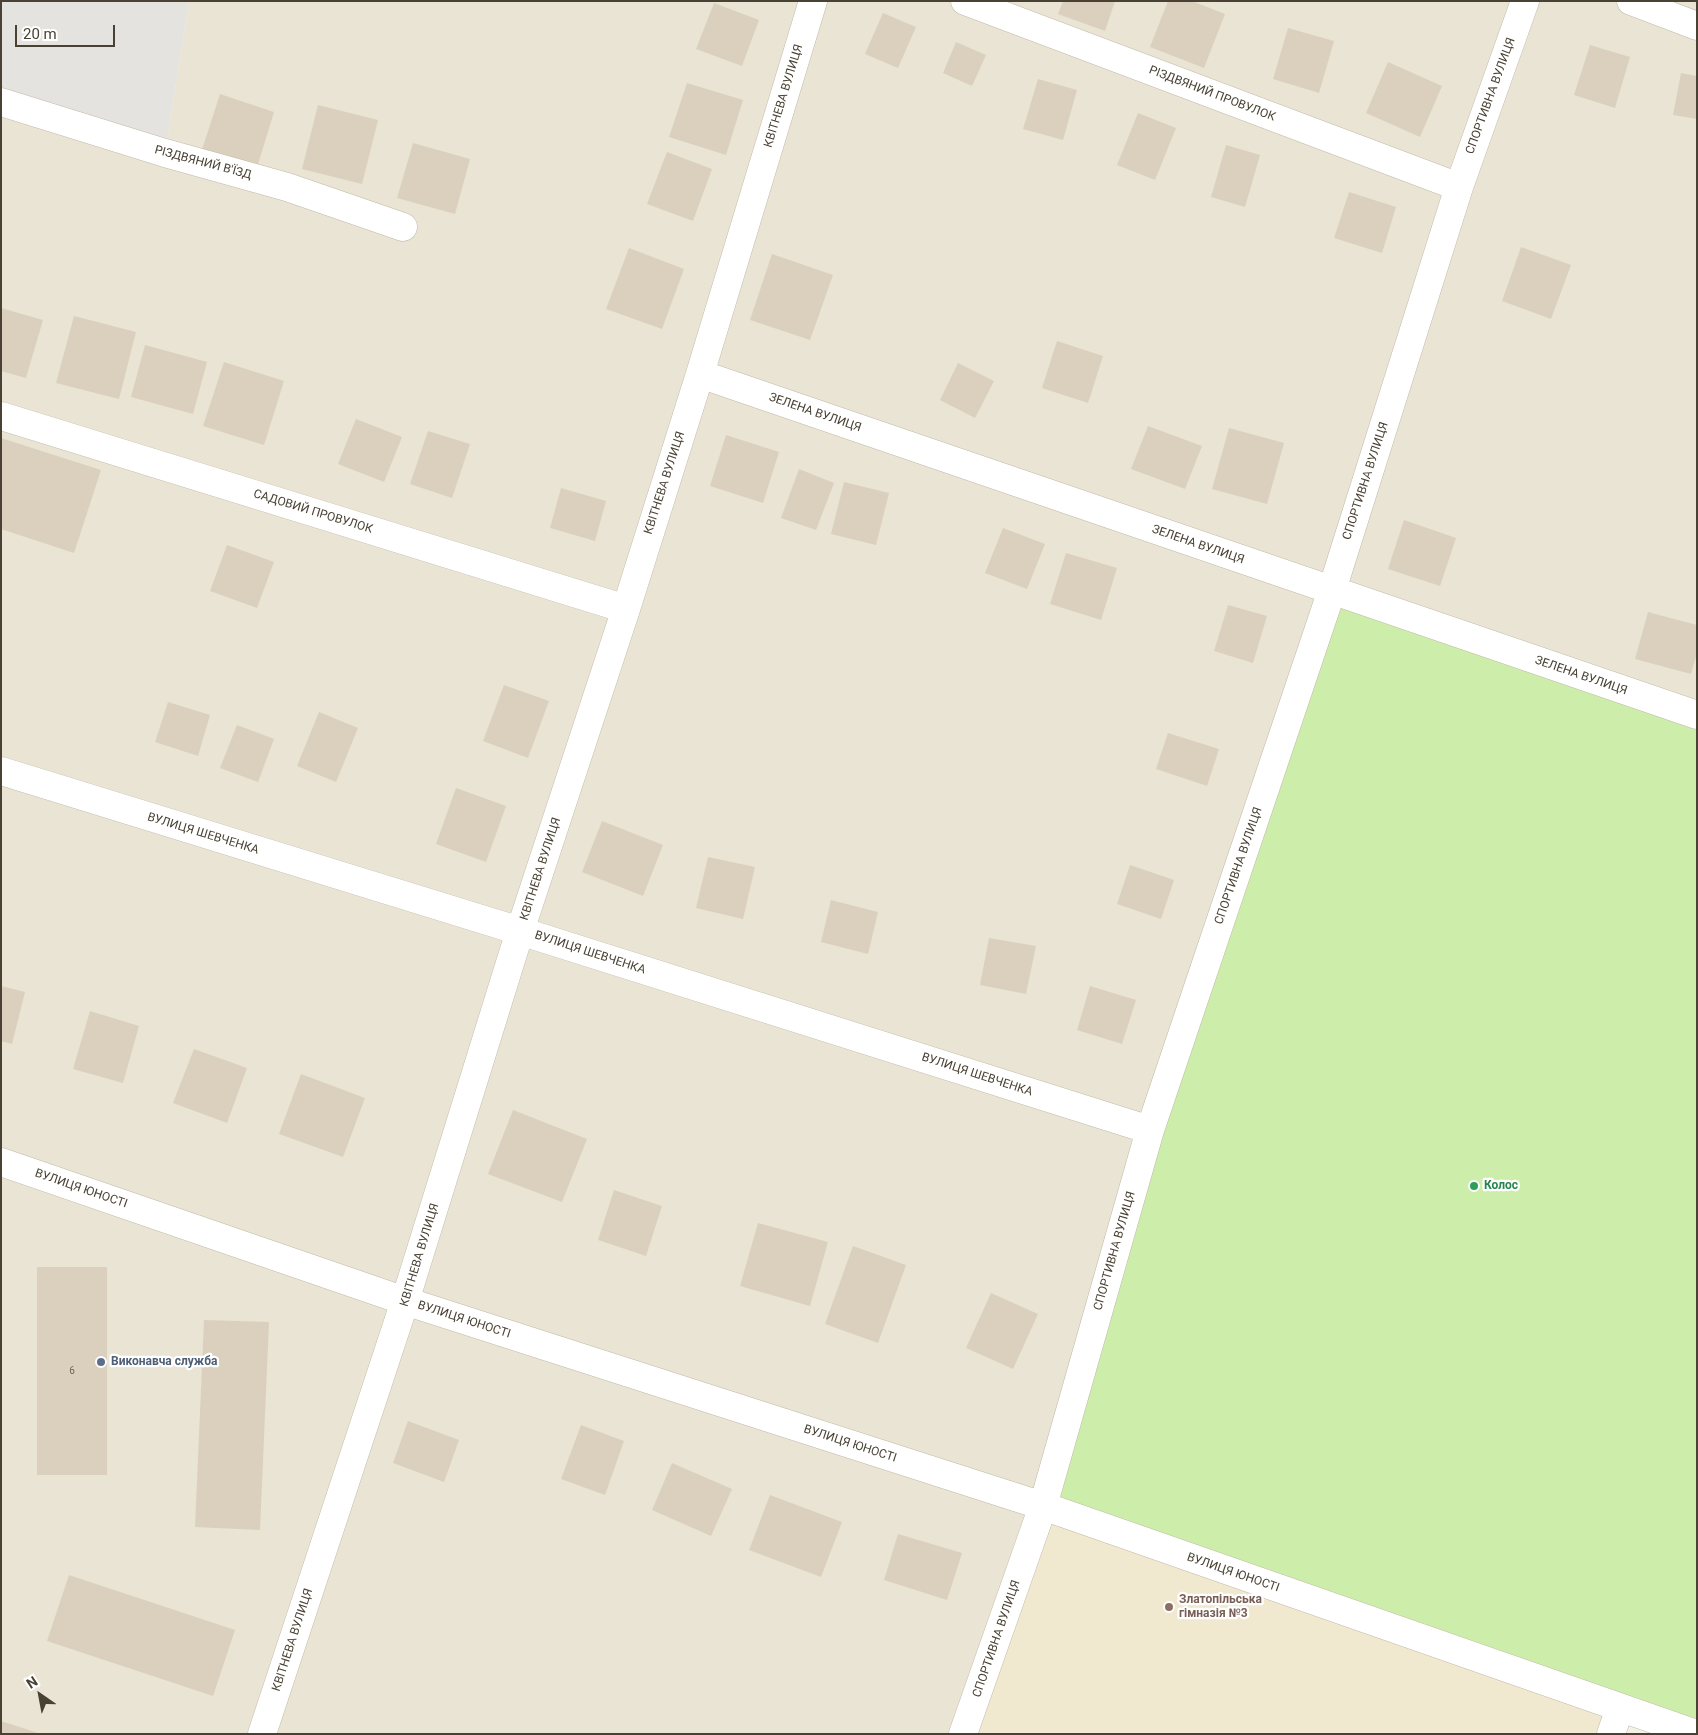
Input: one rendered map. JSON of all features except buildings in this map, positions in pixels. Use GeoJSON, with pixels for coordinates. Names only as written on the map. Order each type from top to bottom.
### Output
{"type":"FeatureCollection","features":[{"type":"Feature","properties":{"kind":"street","name":"КВІТНЕВА ВУЛИЦЯ"},"geometry":{"type":"LineString","coordinates":[[262,1734],[406,1301],[520,931],[626,609],[700,374],[813,1]]}},
{"type":"Feature","properties":{"kind":"street","name":"РІЗДВЯНИЙ ПРОВУЛОК"},"geometry":{"type":"LineString","coordinates":[[965,1],[1459,186]]}},
{"type":"Feature","properties":{"kind":"street","name":"СПОРТИВНА ВУЛИЦЯ"},"geometry":{"type":"LineString","coordinates":[[963,1734],[1043,1506],[1150,1130],[1332,590],[1459,186],[1525,1]]}},
{"type":"Feature","properties":{"kind":"street"},"geometry":{"type":"LineString","coordinates":[[1631,1],[1697,26]]}},
{"type":"Feature","properties":{"kind":"street","name":"РІЗДВЯНИЙ В'ЇЗД"},"geometry":{"type":"LineString","coordinates":[[1,102],[165,153],[288,186],[403,227]]}},
{"type":"Feature","properties":{"kind":"street","name":"ЗЕЛЕНА ВУЛИЦЯ"},"geometry":{"type":"LineString","coordinates":[[700,374],[1697,715]]}},
{"type":"Feature","properties":{"kind":"street","name":"САДОВИЙ ПРОВУЛОК"},"geometry":{"type":"LineString","coordinates":[[1,416],[626,609]]}},
{"type":"Feature","properties":{"kind":"street","name":"ВУЛИЦЯ ШЕВЧЕНКА"},"geometry":{"type":"LineString","coordinates":[[1,771],[520,931],[1150,1130]]}},
{"type":"Feature","properties":{"kind":"street","name":"ВУЛИЦЯ ЮНОСТІ"},"geometry":{"type":"LineString","coordinates":[[1,1162],[406,1301],[1043,1506],[1696,1734]]}},
{"type":"Feature","properties":{"kind":"street"},"geometry":{"type":"LineString","coordinates":[[1611,1734],[1620,1708]]}},
{"type":"Feature","properties":{"kind":"shaded area"},"geometry":{"type":"Polygon","coordinates":[[[1,1],[189,1],[165,153],[1,102],[1,1]]]}},
{"type":"Feature","properties":{"kind":"shaded area"},"geometry":{"type":"Polygon","coordinates":[[[189,1],[1697,1],[1697,715],[963,1734],[1,1734],[1,102],[165,153],[189,1]]]}},
{"type":"Feature","properties":{"kind":"shaded area","name":"Златопільська гімназія №3"},"geometry":{"type":"Polygon","coordinates":[[[1043,1506],[1620,1708],[1611,1734],[963,1734],[1043,1506]]]}},
{"type":"Feature","properties":{"kind":"green space"},"geometry":{"type":"Polygon","coordinates":[[[1332,590],[1697,715],[1697,1734],[1043,1506],[1332,590]]]}},
{"type":"Feature","properties":{"kind":"place","name":"Колос"},"geometry":{"type":"Point","coordinates":[1474,1186]}},
{"type":"Feature","properties":{"kind":"place","name":"Виконавча служба"},"geometry":{"type":"Point","coordinates":[101,1362]}},
{"type":"Feature","properties":{"kind":"place","name":"Златопільська гімназія №3"},"geometry":{"type":"Point","coordinates":[1169,1607]}}]}
